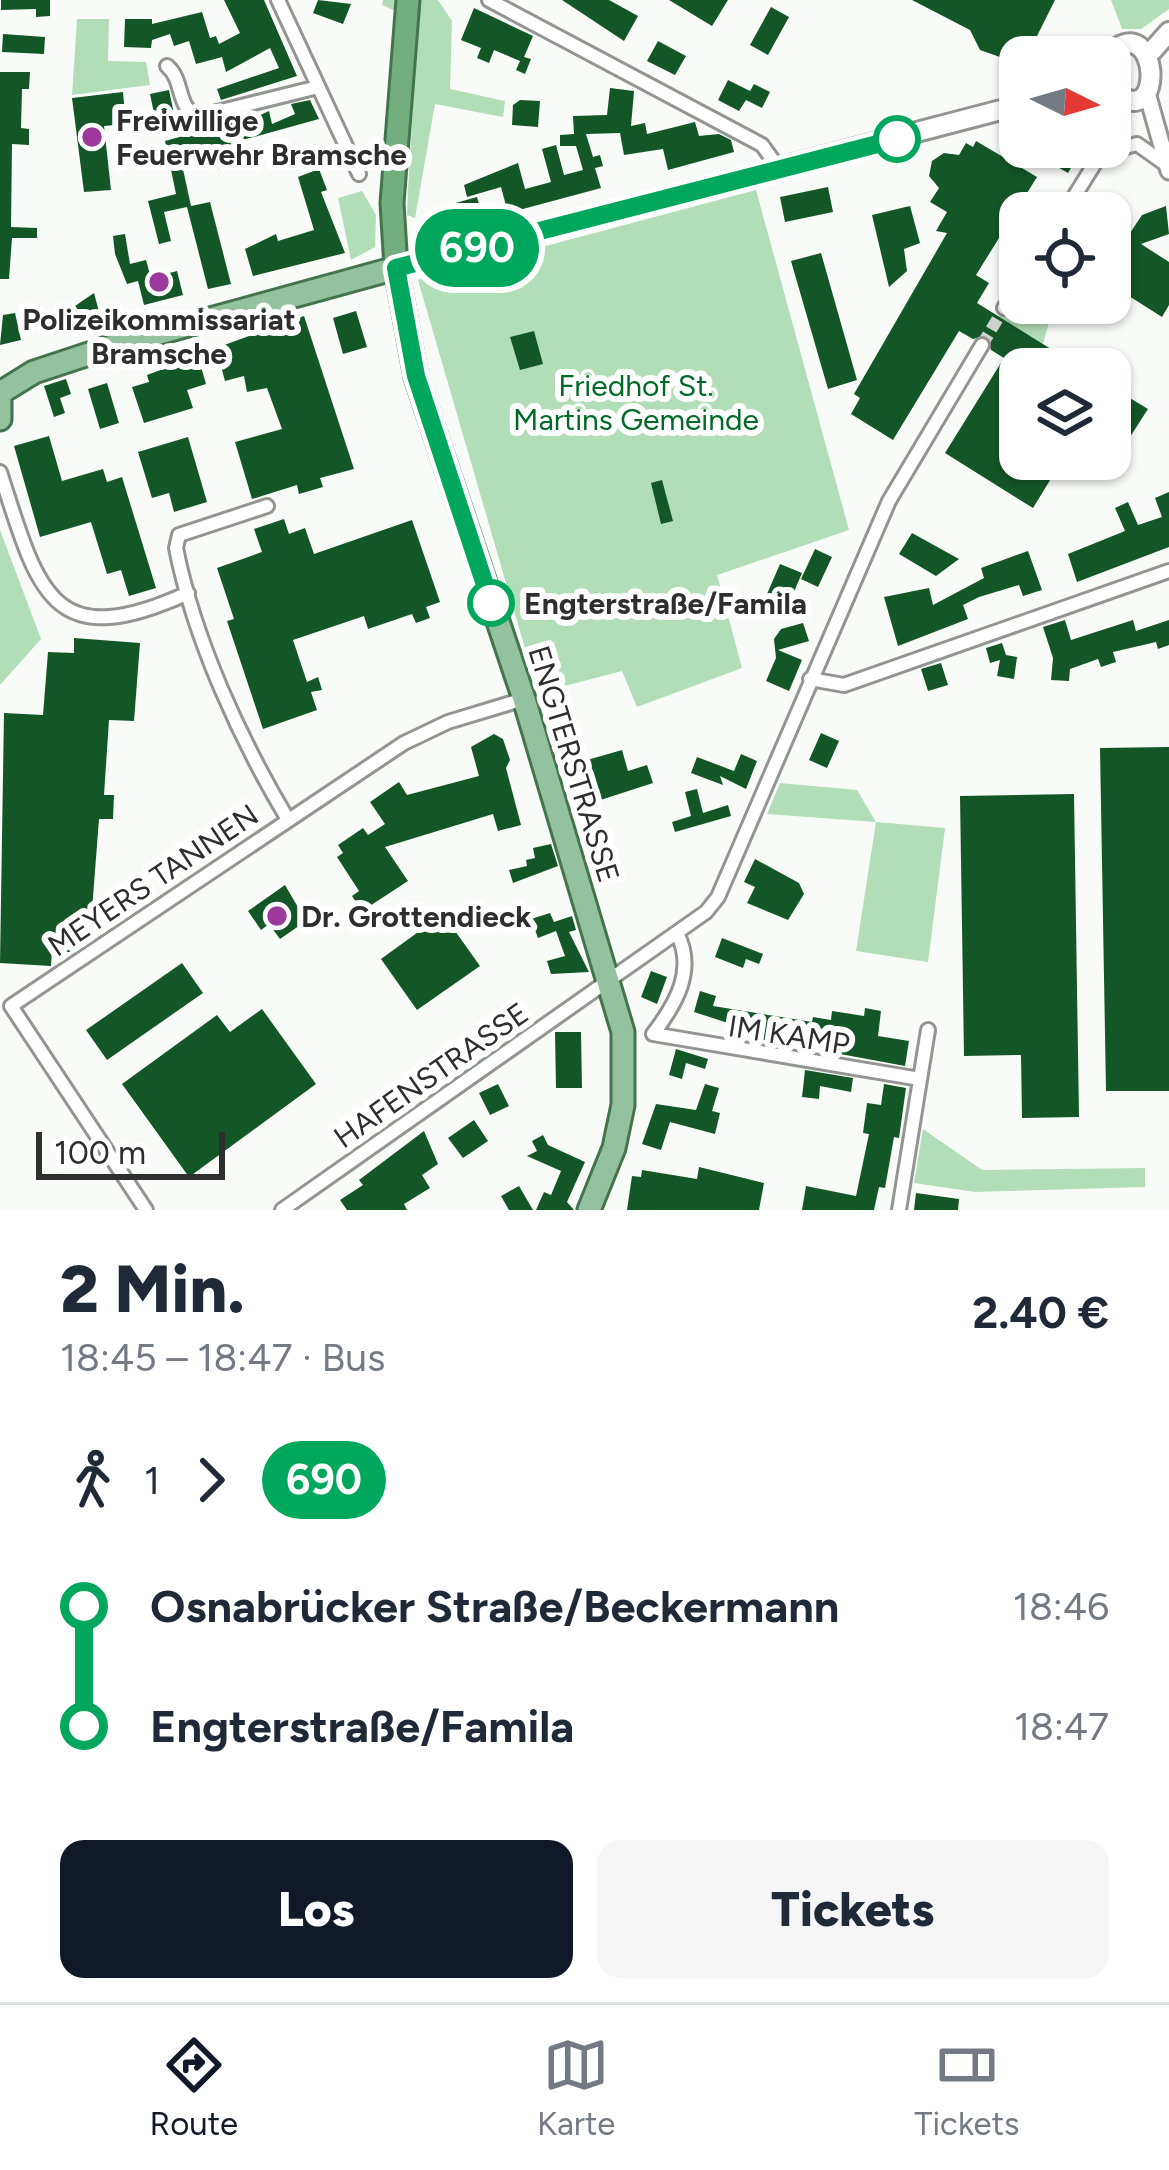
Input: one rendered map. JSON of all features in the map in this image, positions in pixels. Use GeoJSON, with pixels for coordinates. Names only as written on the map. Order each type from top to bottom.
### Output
{"type":"FeatureCollection","features":[{"type":"Feature","properties":{"kind":"highway"},"geometry":{"type":"LineString","coordinates":[[396,268],[392,203],[408,0]]}},
{"type":"Feature","properties":{"kind":"main road"},"geometry":{"type":"LineString","coordinates":[[1152,51],[1169,32]]}},
{"type":"Feature","properties":{"kind":"main road"},"geometry":{"type":"LineString","coordinates":[[1131,44],[1152,51]]}},
{"type":"Feature","properties":{"kind":"main road"},"geometry":{"type":"LineString","coordinates":[[1131,93],[1148,92],[1158,77],[1152,51]]}},
{"type":"Feature","properties":{"kind":"main road"},"geometry":{"type":"LineString","coordinates":[[0,419],[0,393],[34,372],[103,349],[999,111]]}},
{"type":"Feature","properties":{"kind":"main road","name":"ENGTERSTRASSE"},"geometry":{"type":"LineString","coordinates":[[396,268],[416,376],[524,699],[623,1032],[624,1099],[614,1148],[589,1210]]}},
{"type":"Feature","properties":{"kind":"street"},"geometry":{"type":"LineString","coordinates":[[278,0],[359,174]]}},
{"type":"Feature","properties":{"kind":"street"},"geometry":{"type":"LineString","coordinates":[[489,0],[762,145],[780,170]]}},
{"type":"Feature","properties":{"kind":"street"},"geometry":{"type":"LineString","coordinates":[[167,66],[177,78],[183,104],[197,117],[318,87]]}},
{"type":"Feature","properties":{"kind":"street"},"geometry":{"type":"LineString","coordinates":[[1148,92],[1168,169]]}},
{"type":"Feature","properties":{"kind":"street"},"geometry":{"type":"LineString","coordinates":[[1131,145],[1137,144],[1168,169]]}},
{"type":"Feature","properties":{"kind":"street","name":"HAFENSTRASSE"},"geometry":{"type":"LineString","coordinates":[[282,1210],[677,933],[718,897],[889,502],[982,345]]}},
{"type":"Feature","properties":{"kind":"street"},"geometry":{"type":"LineString","coordinates":[[0,472],[34,569],[45,591],[63,608],[103,620],[126,618],[188,592]]}},
{"type":"Feature","properties":{"kind":"street","name":"MEYERS TANNEN"},"geometry":{"type":"LineString","coordinates":[[267,506],[190,526],[179,535],[176,548],[188,592],[264,779],[287,818]]}},
{"type":"Feature","properties":{"kind":"street"},"geometry":{"type":"LineString","coordinates":[[810,679],[844,685],[1169,572]]}},
{"type":"Feature","properties":{"kind":"street","name":"MEYERS TANNEN"},"geometry":{"type":"LineString","coordinates":[[146,1210],[11,1006],[404,743],[448,722],[524,699]]}},
{"type":"Feature","properties":{"kind":"street","name":"IM KAMP"},"geometry":{"type":"LineString","coordinates":[[677,933],[688,967],[668,1014],[653,1034],[920,1079]]}},
{"type":"Feature","properties":{"kind":"street"},"geometry":{"type":"LineString","coordinates":[[899,1210],[928,1030]]}},
{"type":"Feature","properties":{"kind":"green space"},"geometry":{"type":"Polygon","coordinates":[[[383,0],[438,0],[452,21],[450,89],[505,101],[503,117],[435,104],[415,218],[407,215],[418,21],[382,5],[383,0]]]}},
{"type":"Feature","properties":{"kind":"green space"},"geometry":{"type":"Polygon","coordinates":[[[1111,0],[1169,0],[1169,9],[1141,29],[1122,29],[1111,0]]]}},
{"type":"Feature","properties":{"kind":"green space"},"geometry":{"type":"Polygon","coordinates":[[[77,19],[109,19],[108,61],[146,62],[150,85],[72,95],[77,19]]]}},
{"type":"Feature","properties":{"kind":"green space","name":"Friedhof St. Martins Gemeinde"},"geometry":{"type":"Polygon","coordinates":[[[756,190],[849,530],[717,575],[742,668],[637,707],[622,671],[538,693],[418,280],[756,190]]]}},
{"type":"Feature","properties":{"kind":"green space"},"geometry":{"type":"Polygon","coordinates":[[[362,191],[376,215],[375,247],[351,260],[338,198],[362,191]]]}},
{"type":"Feature","properties":{"kind":"green space"},"geometry":{"type":"Polygon","coordinates":[[[1010,324],[1049,324],[1043,344],[1010,324]]]}},
{"type":"Feature","properties":{"kind":"green space"},"geometry":{"type":"Polygon","coordinates":[[[0,530],[41,639],[0,685],[0,530]]]}},
{"type":"Feature","properties":{"kind":"green space"},"geometry":{"type":"Polygon","coordinates":[[[780,783],[857,790],[876,822],[767,814],[780,783]]]}},
{"type":"Feature","properties":{"kind":"green space"},"geometry":{"type":"Polygon","coordinates":[[[876,822],[945,828],[928,962],[856,951],[876,822]]]}},
{"type":"Feature","properties":{"kind":"green space"},"geometry":{"type":"Polygon","coordinates":[[[923,1129],[982,1170],[1145,1168],[1145,1187],[975,1192],[914,1183],[923,1129]]]}},
{"type":"Feature","properties":{"kind":"building"},"geometry":{"type":"Polygon","coordinates":[[[1,0],[50,0],[50,16],[36,17],[36,9],[1,10],[1,0]]]}},
{"type":"Feature","properties":{"kind":"building"},"geometry":{"type":"Polygon","coordinates":[[[224,0],[264,0],[297,76],[221,100],[217,89],[279,68],[270,48],[226,72],[222,57],[196,64],[189,41],[174,46],[170,34],[152,40],[151,48],[124,47],[125,19],[152,19],[152,24],[202,12],[210,38],[216,36],[219,44],[240,33],[224,0]]]}},
{"type":"Feature","properties":{"kind":"building"},"geometry":{"type":"Polygon","coordinates":[[[318,0],[351,4],[343,24],[313,13],[318,0]]]}},
{"type":"Feature","properties":{"kind":"building"},"geometry":{"type":"Polygon","coordinates":[[[562,0],[609,0],[638,16],[624,41],[562,0]]]}},
{"type":"Feature","properties":{"kind":"building"},"geometry":{"type":"Polygon","coordinates":[[[669,0],[728,0],[712,26],[669,0]]]}},
{"type":"Feature","properties":{"kind":"building"},"geometry":{"type":"Polygon","coordinates":[[[912,0],[1055,0],[1037,36],[999,36],[999,57],[980,50],[970,30],[912,0]]]}},
{"type":"Feature","properties":{"kind":"building"},"geometry":{"type":"Polygon","coordinates":[[[771,7],[789,17],[768,55],[750,45],[771,7]]]}},
{"type":"Feature","properties":{"kind":"building"},"geometry":{"type":"Polygon","coordinates":[[[474,8],[533,36],[524,57],[531,59],[525,74],[516,70],[520,61],[494,50],[489,63],[477,58],[481,48],[461,40],[474,8]]]}},
{"type":"Feature","properties":{"kind":"building"},"geometry":{"type":"Polygon","coordinates":[[[3,34],[45,37],[44,54],[2,52],[3,34]]]}},
{"type":"Feature","properties":{"kind":"building"},"geometry":{"type":"Polygon","coordinates":[[[658,41],[686,56],[675,75],[647,61],[658,41]]]}},
{"type":"Feature","properties":{"kind":"building"},"geometry":{"type":"Polygon","coordinates":[[[0,72],[30,72],[29,89],[22,89],[21,128],[29,129],[29,145],[12,144],[11,227],[37,228],[37,238],[12,238],[9,279],[0,279],[0,72]]]}},
{"type":"Feature","properties":{"kind":"building"},"geometry":{"type":"Polygon","coordinates":[[[728,80],[750,91],[754,84],[770,92],[762,108],[746,100],[739,111],[718,100],[728,80]]]}},
{"type":"Feature","properties":{"kind":"building"},"geometry":{"type":"Polygon","coordinates":[[[610,88],[634,91],[631,126],[645,123],[647,134],[695,122],[699,136],[719,134],[731,140],[734,152],[668,170],[663,149],[624,155],[620,133],[586,134],[593,157],[600,155],[603,166],[595,168],[601,188],[508,213],[501,187],[467,197],[464,185],[518,163],[525,189],[551,182],[542,149],[556,145],[564,175],[583,170],[576,146],[560,146],[560,135],[574,134],[573,116],[607,115],[610,88]]]}},
{"type":"Feature","properties":{"kind":"building"},"geometry":{"type":"Polygon","coordinates":[[[169,90],[174,114],[155,118],[150,94],[169,90]]]}},
{"type":"Feature","properties":{"kind":"building"},"geometry":{"type":"Polygon","coordinates":[[[123,92],[126,124],[104,126],[111,190],[84,192],[72,98],[123,92]]]}},
{"type":"Feature","properties":{"kind":"building"},"geometry":{"type":"Polygon","coordinates":[[[310,100],[319,119],[239,141],[245,162],[217,169],[213,152],[181,160],[191,206],[210,202],[231,284],[208,289],[187,207],[164,212],[171,241],[159,244],[148,201],[176,194],[165,141],[234,122],[235,127],[269,111],[272,124],[295,114],[291,104],[310,100]]]}},
{"type":"Feature","properties":{"kind":"building"},"geometry":{"type":"Polygon","coordinates":[[[520,100],[540,101],[538,127],[512,125],[513,105],[520,100]]]}},
{"type":"Feature","properties":{"kind":"building"},"geometry":{"type":"Polygon","coordinates":[[[976,141],[999,155],[999,168],[1022,168],[1037,177],[1028,192],[999,192],[999,238],[976,275],[989,283],[977,303],[999,317],[999,324],[1011,324],[1049,348],[999,348],[999,355],[991,350],[986,336],[973,339],[959,331],[893,440],[851,414],[860,398],[854,394],[947,233],[936,231],[947,212],[930,202],[939,188],[929,176],[932,161],[944,153],[959,155],[966,143],[973,147],[976,141]]]}},
{"type":"Feature","properties":{"kind":"building"},"geometry":{"type":"Polygon","coordinates":[[[319,169],[327,190],[321,192],[345,253],[253,276],[245,249],[276,234],[278,241],[314,230],[298,177],[319,169]]]}},
{"type":"Feature","properties":{"kind":"building"},"geometry":{"type":"Polygon","coordinates":[[[828,187],[833,212],[785,222],[780,197],[828,187]]]}},
{"type":"Feature","properties":{"kind":"building"},"geometry":{"type":"Polygon","coordinates":[[[477,197],[484,222],[441,234],[434,209],[477,197]]]}},
{"type":"Feature","properties":{"kind":"building"},"geometry":{"type":"Polygon","coordinates":[[[910,206],[920,243],[904,249],[907,271],[889,287],[872,215],[910,206]]]}},
{"type":"Feature","properties":{"kind":"building"},"geometry":{"type":"Polygon","coordinates":[[[1166,206],[1169,234],[1141,244],[1169,262],[1169,305],[1162,317],[1131,297],[1131,232],[1142,215],[1166,206]]]}},
{"type":"Feature","properties":{"kind":"building","name":"Polizeikommissariat Bramsche"},"geometry":{"type":"Polygon","coordinates":[[[125,234],[130,264],[146,260],[151,278],[177,271],[183,295],[144,305],[138,281],[127,284],[115,254],[113,236],[125,234]]]}},
{"type":"Feature","properties":{"kind":"building"},"geometry":{"type":"Polygon","coordinates":[[[821,253],[857,380],[828,389],[791,261],[821,253]]]}},
{"type":"Feature","properties":{"kind":"building"},"geometry":{"type":"Polygon","coordinates":[[[94,293],[101,319],[77,326],[72,308],[94,293]]]}},
{"type":"Feature","properties":{"kind":"building"},"geometry":{"type":"Polygon","coordinates":[[[356,311],[367,347],[343,354],[333,318],[356,311]]]}},
{"type":"Feature","properties":{"kind":"building"},"geometry":{"type":"Polygon","coordinates":[[[15,313],[21,340],[0,345],[3,315],[15,313]]]}},
{"type":"Feature","properties":{"kind":"building"},"geometry":{"type":"Polygon","coordinates":[[[304,316],[354,469],[320,478],[323,487],[299,494],[297,485],[252,499],[235,442],[282,429],[267,388],[247,392],[244,376],[225,381],[216,348],[304,316]]]}},
{"type":"Feature","properties":{"kind":"building"},"geometry":{"type":"Polygon","coordinates":[[[534,331],[543,364],[520,370],[510,337],[534,331]]]}},
{"type":"Feature","properties":{"kind":"building"},"geometry":{"type":"Polygon","coordinates":[[[198,356],[206,384],[187,390],[193,408],[144,423],[132,387],[149,382],[147,375],[198,356]]]}},
{"type":"Feature","properties":{"kind":"building"},"geometry":{"type":"Polygon","coordinates":[[[999,366],[999,480],[1050,480],[1033,508],[945,453],[999,366]]]}},
{"type":"Feature","properties":{"kind":"building"},"geometry":{"type":"Polygon","coordinates":[[[66,379],[71,394],[60,398],[65,413],[54,417],[44,386],[66,379]]]}},
{"type":"Feature","properties":{"kind":"building"},"geometry":{"type":"Polygon","coordinates":[[[107,383],[119,423],[100,429],[88,389],[107,383]]]}},
{"type":"Feature","properties":{"kind":"building"},"geometry":{"type":"Polygon","coordinates":[[[1131,399],[1148,409],[1131,435],[1131,399]]]}},
{"type":"Feature","properties":{"kind":"building"},"geometry":{"type":"Polygon","coordinates":[[[49,436],[62,481],[103,469],[107,482],[122,477],[156,588],[129,596],[121,570],[107,574],[91,522],[40,537],[14,446],[49,436]]]}},
{"type":"Feature","properties":{"kind":"building"},"geometry":{"type":"Polygon","coordinates":[[[188,437],[207,502],[174,512],[169,493],[152,498],[138,452],[188,437]]]}},
{"type":"Feature","properties":{"kind":"building"},"geometry":{"type":"Polygon","coordinates":[[[662,480],[673,521],[661,524],[651,483],[662,480]]]}},
{"type":"Feature","properties":{"kind":"building"},"geometry":{"type":"Polygon","coordinates":[[[1169,492],[1169,547],[1077,582],[1068,554],[1125,531],[1115,508],[1128,502],[1138,525],[1162,517],[1155,498],[1169,492]]]}},
{"type":"Feature","properties":{"kind":"building"},"geometry":{"type":"Polygon","coordinates":[[[284,519],[289,534],[305,528],[314,554],[412,520],[440,602],[426,607],[430,618],[416,623],[412,614],[368,629],[364,616],[293,640],[307,682],[318,677],[322,690],[311,692],[317,710],[263,729],[227,621],[234,619],[217,568],[262,552],[254,529],[284,519]]]}},
{"type":"Feature","properties":{"kind":"building"},"geometry":{"type":"Polygon","coordinates":[[[912,533],[959,559],[936,576],[899,554],[912,533]]]}},
{"type":"Feature","properties":{"kind":"building"},"geometry":{"type":"Polygon","coordinates":[[[815,549],[832,557],[818,587],[801,579],[815,549]]]}},
{"type":"Feature","properties":{"kind":"building"},"geometry":{"type":"Polygon","coordinates":[[[1028,551],[1042,590],[1023,596],[1019,585],[979,597],[963,605],[968,619],[898,646],[884,597],[929,588],[933,605],[984,578],[981,568],[1028,551]]]}},
{"type":"Feature","properties":{"kind":"building"},"geometry":{"type":"Polygon","coordinates":[[[780,564],[802,573],[782,620],[760,610],[780,564]]]}},
{"type":"Feature","properties":{"kind":"building"},"geometry":{"type":"Polygon","coordinates":[[[1065,620],[1071,640],[1133,620],[1136,631],[1169,620],[1169,645],[1158,649],[1156,642],[1113,652],[1116,662],[1101,667],[1098,659],[1070,669],[1069,681],[1051,680],[1053,658],[1043,627],[1065,620]]]}},
{"type":"Feature","properties":{"kind":"building"},"geometry":{"type":"Polygon","coordinates":[[[803,623],[809,641],[778,650],[802,660],[789,691],[766,681],[776,658],[774,639],[781,629],[803,623]]]}},
{"type":"Feature","properties":{"kind":"building"},"geometry":{"type":"Polygon","coordinates":[[[74,638],[140,643],[134,721],[109,720],[104,795],[114,795],[113,819],[99,819],[90,936],[71,936],[70,952],[52,950],[51,966],[0,963],[4,713],[43,715],[48,652],[74,653],[74,638]]]}},
{"type":"Feature","properties":{"kind":"building"},"geometry":{"type":"Polygon","coordinates":[[[1002,643],[1006,655],[1017,657],[1014,679],[997,676],[1000,660],[990,663],[986,648],[1002,643]]]}},
{"type":"Feature","properties":{"kind":"building"},"geometry":{"type":"Polygon","coordinates":[[[941,663],[948,685],[928,691],[921,669],[941,663]]]}},
{"type":"Feature","properties":{"kind":"building"},"geometry":{"type":"Polygon","coordinates":[[[821,733],[839,741],[827,768],[809,760],[821,733]]]}},
{"type":"Feature","properties":{"kind":"building"},"geometry":{"type":"Polygon","coordinates":[[[494,734],[503,739],[510,760],[506,768],[521,825],[498,831],[493,814],[385,847],[408,881],[362,911],[352,896],[359,891],[337,857],[343,853],[338,845],[363,828],[368,835],[385,824],[370,802],[399,782],[407,795],[479,776],[471,747],[494,734]]]}},
{"type":"Feature","properties":{"kind":"building"},"geometry":{"type":"Polygon","coordinates":[[[1169,747],[1169,1091],[1106,1091],[1100,748],[1169,747]]]}},
{"type":"Feature","properties":{"kind":"building"},"geometry":{"type":"Polygon","coordinates":[[[622,750],[628,771],[647,765],[653,783],[582,806],[570,765],[622,750]]]}},
{"type":"Feature","properties":{"kind":"building"},"geometry":{"type":"Polygon","coordinates":[[[741,754],[757,761],[746,789],[720,776],[723,785],[691,773],[697,757],[734,771],[741,754]]]}},
{"type":"Feature","properties":{"kind":"building"},"geometry":{"type":"Polygon","coordinates":[[[697,789],[703,813],[728,805],[731,816],[675,832],[672,822],[691,816],[685,792],[697,789]]]}},
{"type":"Feature","properties":{"kind":"building"},"geometry":{"type":"Polygon","coordinates":[[[1074,794],[1079,1117],[1022,1118],[1021,1055],[964,1056],[960,796],[1074,794]]]}},
{"type":"Feature","properties":{"kind":"building"},"geometry":{"type":"Polygon","coordinates":[[[551,844],[558,866],[513,883],[509,870],[527,866],[526,860],[535,858],[533,848],[551,844]]]}},
{"type":"Feature","properties":{"kind":"building"},"geometry":{"type":"Polygon","coordinates":[[[755,859],[799,883],[804,894],[788,920],[747,903],[755,887],[744,882],[755,859]]]}},
{"type":"Feature","properties":{"kind":"building","name":"Dr. Grottendieck"},"geometry":{"type":"Polygon","coordinates":[[[285,885],[306,921],[280,939],[269,924],[261,930],[248,911],[285,885]]]}},
{"type":"Feature","properties":{"kind":"building"},"geometry":{"type":"Polygon","coordinates":[[[550,913],[554,922],[572,916],[576,930],[569,932],[589,972],[551,974],[547,961],[565,956],[556,931],[538,938],[531,919],[550,913]]]}},
{"type":"Feature","properties":{"kind":"building"},"geometry":{"type":"Polygon","coordinates":[[[443,914],[480,966],[417,1010],[381,959],[443,914]]]}},
{"type":"Feature","properties":{"kind":"building"},"geometry":{"type":"Polygon","coordinates":[[[722,938],[763,954],[759,964],[746,959],[743,968],[715,957],[722,938]]]}},
{"type":"Feature","properties":{"kind":"building"},"geometry":{"type":"Polygon","coordinates":[[[182,963],[203,993],[107,1060],[86,1030],[182,963]]]}},
{"type":"Feature","properties":{"kind":"building"},"geometry":{"type":"Polygon","coordinates":[[[651,971],[667,977],[657,1004],[641,997],[651,971]]]}},
{"type":"Feature","properties":{"kind":"building"},"geometry":{"type":"Polygon","coordinates":[[[700,991],[716,996],[713,1006],[812,1022],[813,1017],[831,1020],[832,1011],[864,1016],[865,1008],[881,1011],[878,1036],[909,1041],[905,1066],[727,1033],[728,1023],[694,1012],[700,991]]]}},
{"type":"Feature","properties":{"kind":"building"},"geometry":{"type":"Polygon","coordinates":[[[262,1009],[316,1084],[189,1177],[122,1084],[217,1015],[230,1032],[262,1009]]]}},
{"type":"Feature","properties":{"kind":"building"},"geometry":{"type":"Polygon","coordinates":[[[555,1032],[581,1032],[582,1088],[556,1088],[555,1032]]]}},
{"type":"Feature","properties":{"kind":"building"},"geometry":{"type":"Polygon","coordinates":[[[676,1049],[708,1059],[705,1069],[686,1063],[682,1079],[669,1075],[676,1049]]]}},
{"type":"Feature","properties":{"kind":"building"},"geometry":{"type":"Polygon","coordinates":[[[805,1070],[853,1078],[851,1092],[820,1086],[819,1099],[802,1097],[805,1070]]]}},
{"type":"Feature","properties":{"kind":"building"},"geometry":{"type":"Polygon","coordinates":[[[498,1084],[509,1106],[490,1115],[479,1093],[498,1084]]]}},
{"type":"Feature","properties":{"kind":"building"},"geometry":{"type":"Polygon","coordinates":[[[705,1084],[719,1088],[712,1111],[720,1113],[715,1134],[670,1122],[661,1150],[642,1144],[656,1104],[696,1110],[705,1084]]]}},
{"type":"Feature","properties":{"kind":"building"},"geometry":{"type":"Polygon","coordinates":[[[884,1084],[906,1088],[899,1138],[894,1137],[885,1188],[879,1187],[874,1210],[802,1210],[806,1186],[856,1196],[869,1134],[863,1133],[867,1103],[881,1105],[884,1084]]]}},
{"type":"Feature","properties":{"kind":"building"},"geometry":{"type":"Polygon","coordinates":[[[474,1120],[488,1141],[463,1158],[448,1138],[474,1120]]]}},
{"type":"Feature","properties":{"kind":"building"},"geometry":{"type":"Polygon","coordinates":[[[424,1131],[438,1164],[422,1175],[430,1188],[404,1204],[407,1210],[347,1210],[340,1200],[363,1185],[359,1180],[424,1131]]]}},
{"type":"Feature","properties":{"kind":"building"},"geometry":{"type":"Polygon","coordinates":[[[543,1135],[548,1145],[585,1162],[567,1202],[574,1210],[536,1210],[544,1192],[551,1195],[561,1171],[527,1156],[537,1151],[532,1141],[543,1135]]]}},
{"type":"Feature","properties":{"kind":"building"},"geometry":{"type":"Polygon","coordinates":[[[699,1167],[764,1183],[759,1210],[627,1210],[632,1176],[641,1177],[642,1170],[697,1179],[699,1167]]]}},
{"type":"Feature","properties":{"kind":"building"},"geometry":{"type":"Polygon","coordinates":[[[519,1186],[533,1210],[509,1210],[501,1196],[519,1186]]]}},
{"type":"Feature","properties":{"kind":"building"},"geometry":{"type":"Polygon","coordinates":[[[916,1193],[959,1199],[958,1210],[914,1210],[916,1193]]]}},
{"type":"Feature","properties":{"kind":"tunnel"},"geometry":{"type":"LineString","coordinates":[[982,345],[999,316]]}},
{"type":"Feature","properties":{"kind":"bus line","name":"690"},"geometry":{"type":"LineString","coordinates":[[491,603],[416,376],[396,268],[897,139]]}},
{"type":"Feature","properties":{"kind":"place","name":"Freiwillige Feuerwehr Bramsche"},"geometry":{"type":"Point","coordinates":[92,137]}},
{"type":"Feature","properties":{"kind":"place","name":"Polizeikommissariat Bramsche"},"geometry":{"type":"Point","coordinates":[159,282]}},
{"type":"Feature","properties":{"kind":"place","name":"Engterstraße/Famila"},"geometry":{"type":"Point","coordinates":[491,603]}},
{"type":"Feature","properties":{"kind":"place","name":"Dr. Grottendieck"},"geometry":{"type":"Point","coordinates":[277,916]}}]}
